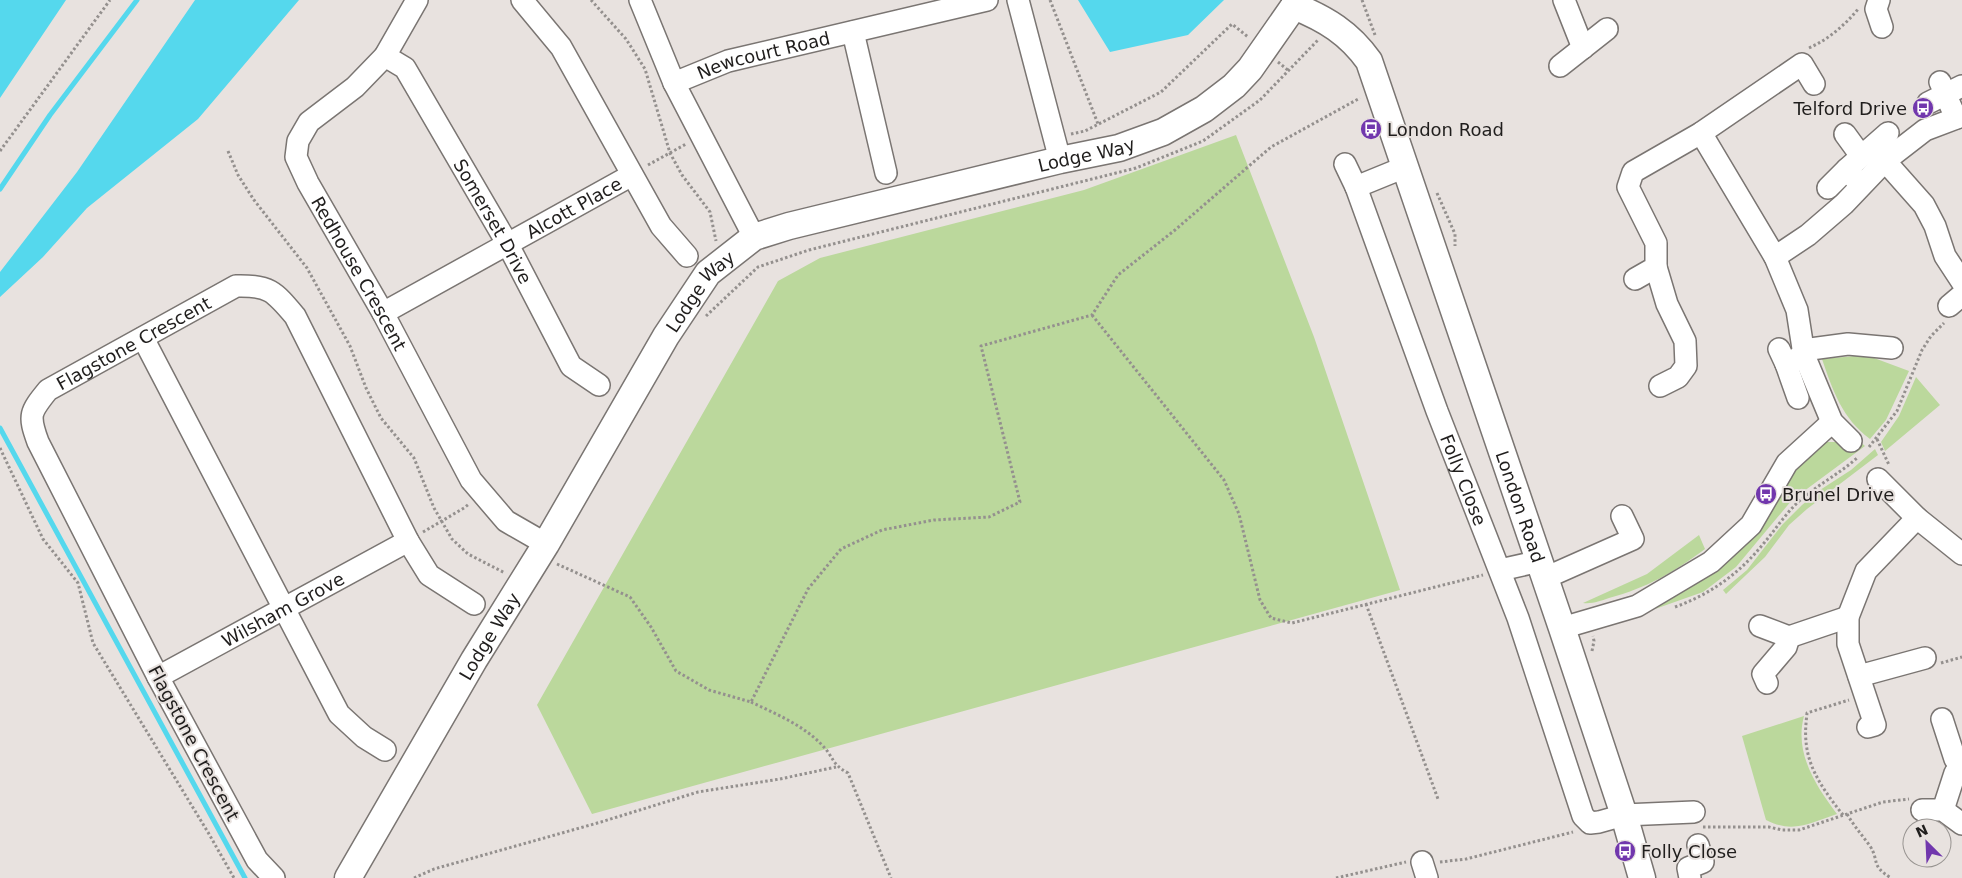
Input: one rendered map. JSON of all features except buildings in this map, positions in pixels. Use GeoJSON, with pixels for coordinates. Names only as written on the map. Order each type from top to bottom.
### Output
{"type":"FeatureCollection","features":[{"type":"Feature","properties":{"kind":"main road","name":"Lodge Way"},"geometry":{"type":"LineString","coordinates":[[348,878],[474,660],[550,553],[666,336],[708,273],[754,237],[789,226],[1057,149],[1119,148],[1163,132],[1204,109],[1234,86],[1264,50],[1295,3]]}},
{"type":"Feature","properties":{"kind":"main road","name":"London Road"},"geometry":{"type":"LineString","coordinates":[[1295,3],[1315,14],[1356,43],[1370,61],[1562,628],[1624,815],[1642,878]]}},
{"type":"Feature","properties":{"kind":"street","name":"Redhouse Crescent"},"geometry":{"type":"LineString","coordinates":[[417,0],[385,56],[354,87],[309,122],[298,141],[296,157],[308,183],[383,313],[471,480],[506,521],[550,553]]}},
{"type":"Feature","properties":{"kind":"street"},"geometry":{"type":"LineString","coordinates":[[522,0],[561,47],[661,226],[687,256]]}},
{"type":"Feature","properties":{"kind":"street"},"geometry":{"type":"LineString","coordinates":[[640,0],[674,83],[754,237]]}},
{"type":"Feature","properties":{"kind":"street","name":"Newcourt Road"},"geometry":{"type":"LineString","coordinates":[[674,83],[728,61],[987,0]]}},
{"type":"Feature","properties":{"kind":"street"},"geometry":{"type":"LineString","coordinates":[[1018,0],[1057,149]]}},
{"type":"Feature","properties":{"kind":"street"},"geometry":{"type":"LineString","coordinates":[[1564,0],[1582,48]]}},
{"type":"Feature","properties":{"kind":"street"},"geometry":{"type":"LineString","coordinates":[[1870,3],[1876,9],[1882,26]]}},
{"type":"Feature","properties":{"kind":"street"},"geometry":{"type":"LineString","coordinates":[[1560,66],[1607,29]]}},
{"type":"Feature","properties":{"kind":"street","name":"Newcourt Road"},"geometry":{"type":"LineString","coordinates":[[853,32],[886,173]]}},
{"type":"Feature","properties":{"kind":"street","name":"Somerset Drive"},"geometry":{"type":"LineString","coordinates":[[385,56],[405,68],[507,242],[571,366],[599,386]]}},
{"type":"Feature","properties":{"kind":"street"},"geometry":{"type":"LineString","coordinates":[[1660,386],[1678,377],[1686,366],[1685,341],[1667,304],[1656,268],[1656,243],[1628,187],[1633,172],[1701,133],[1802,64],[1814,84]]}},
{"type":"Feature","properties":{"kind":"street"},"geometry":{"type":"LineString","coordinates":[[1775,256],[1808,235],[1844,204],[1884,161],[1925,130],[1959,117],[1944,91]]}},
{"type":"Feature","properties":{"kind":"street"},"geometry":{"type":"LineString","coordinates":[[1701,133],[1775,256],[1797,310],[1793,355],[1798,398]]}},
{"type":"Feature","properties":{"kind":"street"},"geometry":{"type":"LineString","coordinates":[[1828,188],[1888,133]]}},
{"type":"Feature","properties":{"kind":"street"},"geometry":{"type":"LineString","coordinates":[[1846,134],[1861,186]]}},
{"type":"Feature","properties":{"kind":"street"},"geometry":{"type":"LineString","coordinates":[[1884,161],[1924,205],[1935,226],[1945,256],[1962,282]]}},
{"type":"Feature","properties":{"kind":"street","name":"Folly Close"},"geometry":{"type":"LineString","coordinates":[[1346,164],[1437,411],[1484,534],[1500,570],[1584,816],[1590,823]]}},
{"type":"Feature","properties":{"kind":"street"},"geometry":{"type":"LineString","coordinates":[[1356,187],[1405,167]]}},
{"type":"Feature","properties":{"kind":"street","name":"Alcott Place"},"geometry":{"type":"LineString","coordinates":[[383,313],[507,242],[632,175]]}},
{"type":"Feature","properties":{"kind":"street"},"geometry":{"type":"LineString","coordinates":[[1635,279],[1656,268]]}},
{"type":"Feature","properties":{"kind":"street","name":"Flagstone Crescent"},"geometry":{"type":"LineString","coordinates":[[274,878],[257,860],[158,677],[38,442],[30,420],[35,405],[48,390],[236,286],[259,286],[279,297],[295,316],[408,541],[429,576],[474,604]]}},
{"type":"Feature","properties":{"kind":"street"},"geometry":{"type":"LineString","coordinates":[[143,338],[339,714],[364,737],[385,750]]}},
{"type":"Feature","properties":{"kind":"street"},"geometry":{"type":"LineString","coordinates":[[1793,355],[1848,344],[1892,348]]}},
{"type":"Feature","properties":{"kind":"street"},"geometry":{"type":"LineString","coordinates":[[1793,355],[1832,422],[1860,448]]}},
{"type":"Feature","properties":{"kind":"street"},"geometry":{"type":"LineString","coordinates":[[1562,628],[1637,606],[1711,562],[1751,525],[1787,463],[1832,422]]}},
{"type":"Feature","properties":{"kind":"street"},"geometry":{"type":"LineString","coordinates":[[1878,479],[1917,518],[1962,554]]}},
{"type":"Feature","properties":{"kind":"street"},"geometry":{"type":"LineString","coordinates":[[1500,570],[1542,570],[1633,539],[1622,516]]}},
{"type":"Feature","properties":{"kind":"street"},"geometry":{"type":"LineString","coordinates":[[1868,727],[1875,726],[1848,644],[1848,617],[1866,571],[1917,518]]}},
{"type":"Feature","properties":{"kind":"street","name":"Wilsham Grove"},"geometry":{"type":"LineString","coordinates":[[158,677],[408,541]]}},
{"type":"Feature","properties":{"kind":"street"},"geometry":{"type":"LineString","coordinates":[[1760,626],[1789,637],[1848,617]]}},
{"type":"Feature","properties":{"kind":"street"},"geometry":{"type":"LineString","coordinates":[[1767,683],[1763,674],[1786,647],[1789,637]]}},
{"type":"Feature","properties":{"kind":"street"},"geometry":{"type":"LineString","coordinates":[[1861,685],[1925,658]]}},
{"type":"Feature","properties":{"kind":"street"},"geometry":{"type":"LineString","coordinates":[[1942,719],[1955,759],[1962,767],[1955,772],[1933,810],[1962,824]]}},
{"type":"Feature","properties":{"kind":"street"},"geometry":{"type":"LineString","coordinates":[[1590,823],[1624,815],[1697,828],[1703,862],[1688,868],[1690,878]]}},
{"type":"Feature","properties":{"kind":"path"},"geometry":{"type":"LineString","coordinates":[[0,151],[110,0]]}},
{"type":"Feature","properties":{"kind":"path"},"geometry":{"type":"LineString","coordinates":[[591,0],[626,39],[645,69],[670,153],[682,175],[710,212],[717,247],[723,242]]}},
{"type":"Feature","properties":{"kind":"path"},"geometry":{"type":"LineString","coordinates":[[1050,0],[1098,124]]}},
{"type":"Feature","properties":{"kind":"path"},"geometry":{"type":"LineString","coordinates":[[1806,49],[1820,43],[1870,3]]}},
{"type":"Feature","properties":{"kind":"path"},"geometry":{"type":"LineString","coordinates":[[1057,149],[1085,130],[1161,92],[1232,24],[1289,71]]}},
{"type":"Feature","properties":{"kind":"path"},"geometry":{"type":"LineString","coordinates":[[702,320],[758,267],[809,250],[1136,168],[1203,141],[1260,100],[1318,40],[1330,24]]}},
{"type":"Feature","properties":{"kind":"path"},"geometry":{"type":"LineString","coordinates":[[751,702],[808,589],[841,549],[882,530],[934,520],[989,516],[1020,502],[981,346],[1092,315],[1118,275],[1271,147],[1378,88]]}},
{"type":"Feature","properties":{"kind":"path"},"geometry":{"type":"LineString","coordinates":[[632,175],[702,136]]}},
{"type":"Feature","properties":{"kind":"path"},"geometry":{"type":"LineString","coordinates":[[228,152],[238,175],[254,200],[306,268],[350,346],[366,388],[381,418],[414,458],[434,508],[443,520],[452,539],[468,554],[506,573]]}},
{"type":"Feature","properties":{"kind":"path"},"geometry":{"type":"LineString","coordinates":[[1670,608],[1709,592],[1731,577],[1750,560],[1796,504],[1821,484],[1843,470],[1860,448],[1877,439],[1897,411],[1922,350],[1954,306]]}},
{"type":"Feature","properties":{"kind":"path"},"geometry":{"type":"LineString","coordinates":[[1092,315],[1224,480],[1239,514],[1260,600],[1271,618],[1292,623],[1500,570]]}},
{"type":"Feature","properties":{"kind":"path"},"geometry":{"type":"LineString","coordinates":[[1877,439],[1889,466],[1878,479]]}},
{"type":"Feature","properties":{"kind":"path"},"geometry":{"type":"LineString","coordinates":[[0,448],[43,539],[78,583],[93,643],[234,878]]}},
{"type":"Feature","properties":{"kind":"path"},"geometry":{"type":"LineString","coordinates":[[408,541],[464,508],[481,492]]}},
{"type":"Feature","properties":{"kind":"path"},"geometry":{"type":"LineString","coordinates":[[550,571],[550,553],[630,597],[651,627],[676,671],[709,690],[751,702],[789,720],[816,740],[836,767],[848,773],[891,878]]}},
{"type":"Feature","properties":{"kind":"path"},"geometry":{"type":"LineString","coordinates":[[502,581],[510,567]]}},
{"type":"Feature","properties":{"kind":"path"},"geometry":{"type":"LineString","coordinates":[[1366,604],[1438,799]]}},
{"type":"Feature","properties":{"kind":"path"},"geometry":{"type":"LineString","coordinates":[[1594,641],[1601,636]]}},
{"type":"Feature","properties":{"kind":"path"},"geometry":{"type":"LineString","coordinates":[[1861,685],[1807,713],[1806,742],[1811,766],[1827,794],[1871,848],[1878,868],[1891,878]]}},
{"type":"Feature","properties":{"kind":"path"},"geometry":{"type":"LineString","coordinates":[[414,878],[434,869],[601,822],[698,792],[836,767]]}},
{"type":"Feature","properties":{"kind":"path"},"geometry":{"type":"LineString","coordinates":[[1697,828],[1769,827],[1782,830],[1799,830],[1883,802],[1922,798],[1933,810]]}},
{"type":"Feature","properties":{"kind":"path"},"geometry":{"type":"LineString","coordinates":[[1336,878],[1404,862],[1425,870],[1445,862],[1466,859],[1585,828],[1590,823]]}},
{"type":"Feature","properties":{"kind":"green space"},"geometry":{"type":"Polygon","coordinates":[[[1236,135],[1314,337],[1400,590],[592,814],[537,705],[778,281],[820,258],[1084,190],[1236,135]]]}},
{"type":"Feature","properties":{"kind":"green space"},"geometry":{"type":"Polygon","coordinates":[[[1866,355],[1909,371],[1886,420],[1870,439],[1860,431],[1845,413],[1830,382],[1822,359],[1866,355]]]}},
{"type":"Feature","properties":{"kind":"green space"},"geometry":{"type":"Polygon","coordinates":[[[1916,377],[1940,405],[1885,451],[1881,442],[1899,416],[1916,377]]]}},
{"type":"Feature","properties":{"kind":"green space"},"geometry":{"type":"Polygon","coordinates":[[[1858,440],[1865,446],[1792,500],[1736,567],[1703,592],[1655,609],[1736,554],[1759,526],[1803,460],[1823,442],[1836,442],[1848,447],[1858,440]]]}},
{"type":"Feature","properties":{"kind":"green space"},"geometry":{"type":"Polygon","coordinates":[[[1875,449],[1878,455],[1789,525],[1765,557],[1726,594],[1723,590],[1747,570],[1782,525],[1802,505],[1820,490],[1851,470],[1875,449]]]}},
{"type":"Feature","properties":{"kind":"green space"},"geometry":{"type":"Polygon","coordinates":[[[1699,535],[1705,549],[1671,572],[1623,594],[1596,602],[1583,603],[1647,574],[1699,535]]]}},
{"type":"Feature","properties":{"kind":"green space"},"geometry":{"type":"Polygon","coordinates":[[[1804,716],[1802,743],[1809,768],[1837,814],[1802,826],[1785,826],[1766,820],[1742,736],[1804,716]]]}},
{"type":"Feature","properties":{"kind":"water"},"geometry":{"type":"Polygon","coordinates":[[[0,0],[66,0],[0,98],[0,0]]]}},
{"type":"Feature","properties":{"kind":"water"},"geometry":{"type":"Polygon","coordinates":[[[195,0],[299,0],[198,119],[87,208],[43,257],[0,297],[0,272],[77,172],[195,0]]]}},
{"type":"Feature","properties":{"kind":"water"},"geometry":{"type":"Polygon","coordinates":[[[1078,0],[1224,0],[1188,35],[1110,52],[1078,0]]]}},
{"type":"Feature","properties":{"kind":"waterway"},"geometry":{"type":"LineString","coordinates":[[0,189],[50,115],[137,0]]}},
{"type":"Feature","properties":{"kind":"waterway"},"geometry":{"type":"LineString","coordinates":[[0,428],[245,878]]}},
{"type":"Feature","properties":{"kind":"place","name":"Telford Drive"},"geometry":{"type":"Point","coordinates":[1923,108]}},
{"type":"Feature","properties":{"kind":"place","name":"London Road"},"geometry":{"type":"Point","coordinates":[1371,129]}},
{"type":"Feature","properties":{"kind":"place","name":"Brunel Drive"},"geometry":{"type":"Point","coordinates":[1766,494]}},
{"type":"Feature","properties":{"kind":"place","name":"Folly Close"},"geometry":{"type":"Point","coordinates":[1625,851]}}]}
